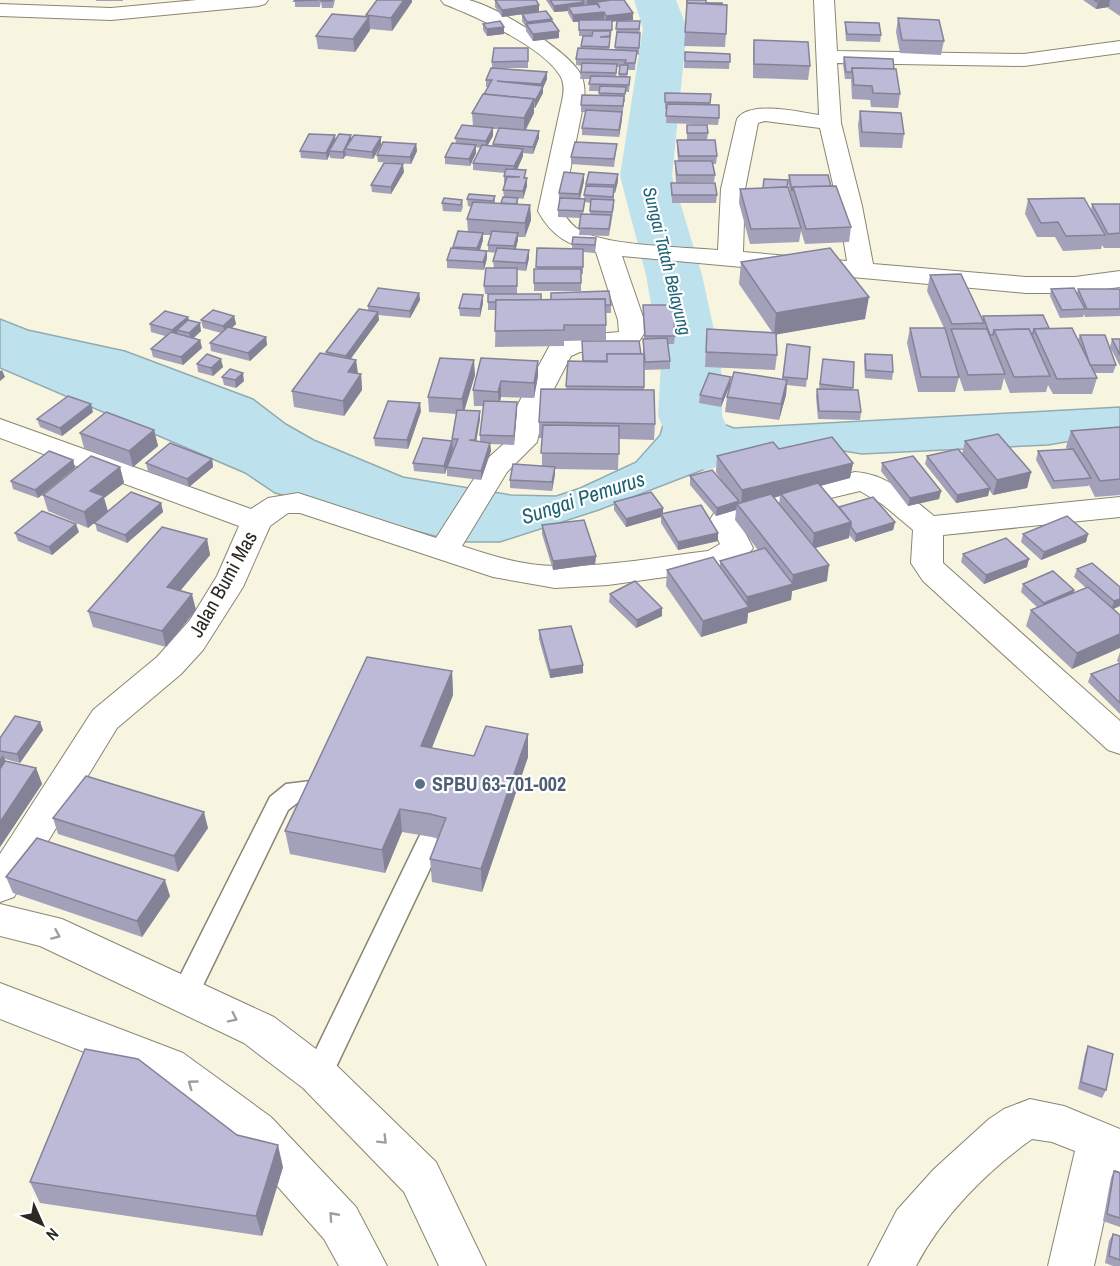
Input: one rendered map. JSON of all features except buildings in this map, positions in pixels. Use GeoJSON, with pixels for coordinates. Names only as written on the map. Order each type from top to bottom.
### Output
{"type":"FeatureCollection","features":[{"type":"Feature","properties":{"kind":"street"},"geometry":{"type":"LineString","coordinates":[[0,10],[111,14],[258,0]]}},
{"type":"Feature","properties":{"kind":"street"},"geometry":{"type":"LineString","coordinates":[[824,0],[830,123],[850,206],[861,269]]}},
{"type":"Feature","properties":{"kind":"street"},"geometry":{"type":"LineString","coordinates":[[464,2],[496,18],[551,54],[568,71],[574,82],[550,211],[561,229],[588,243],[1026,285],[1118,283]]}},
{"type":"Feature","properties":{"kind":"street"},"geometry":{"type":"LineString","coordinates":[[827,57],[1024,60],[1120,47]]}},
{"type":"Feature","properties":{"kind":"street"},"geometry":{"type":"LineString","coordinates":[[730,257],[733,189],[748,119],[764,114],[830,123]]}},
{"type":"Feature","properties":{"kind":"street"},"geometry":{"type":"LineString","coordinates":[[445,547],[496,466],[523,442],[531,406],[561,351],[575,344],[616,341],[629,337],[632,332],[614,247]]}},
{"type":"Feature","properties":{"kind":"street"},"geometry":{"type":"LineString","coordinates":[[0,428],[257,522]]}},
{"type":"Feature","properties":{"kind":"street","name":"Jalan Bumi Mas"},"geometry":{"type":"LineString","coordinates":[[0,886],[105,719],[126,699],[178,660],[203,628],[249,543],[257,522],[271,508],[283,502],[294,501],[445,547],[504,570],[555,577],[608,574],[715,560],[737,548],[724,521],[727,517],[741,510],[862,480],[874,484],[928,527]]}},
{"type":"Feature","properties":{"kind":"street"},"geometry":{"type":"LineString","coordinates":[[1120,507],[928,527],[927,563],[934,574],[1120,741]]}},
{"type":"Feature","properties":{"kind":"street"},"geometry":{"type":"LineString","coordinates":[[0,920],[48,931],[259,1030],[318,1075],[420,1177],[463,1266]]}},
{"type":"Feature","properties":{"kind":"street"},"geometry":{"type":"LineString","coordinates":[[0,1001],[168,1066],[256,1131],[340,1223],[364,1266]]}},
{"type":"Feature","properties":{"kind":"street"},"geometry":{"type":"LineString","coordinates":[[891,1266],[914,1225],[964,1170],[1010,1129],[1027,1119],[1048,1120],[1109,1146],[1071,1266]]}},
{"type":"Feature","properties":{"kind":"lane"},"geometry":{"type":"LineString","coordinates":[[185,994],[279,804],[295,790],[319,790]]}},
{"type":"Feature","properties":{"kind":"lane"},"geometry":{"type":"LineString","coordinates":[[318,1075],[432,837]]}},
{"type":"Feature","properties":{"kind":"water","name":"Sungai Pemurus"},"geometry":{"type":"Polygon","coordinates":[[[0,319],[28,330],[125,351],[253,399],[286,424],[314,440],[403,477],[511,495],[556,496],[580,488],[636,462],[660,435],[669,403],[734,428],[1120,407],[1120,433],[1048,445],[862,454],[825,448],[751,458],[713,466],[599,510],[500,542],[457,542],[275,493],[245,473],[0,368],[0,319]]]}},
{"type":"Feature","properties":{"kind":"waterway","name":"Sungai Tatah Belayung"},"geometry":{"type":"LineString","coordinates":[[655,0],[665,28],[646,176],[674,275],[691,362],[690,416],[705,450]]}},
{"type":"Feature","properties":{"kind":"place","name":"SPBU 63-701-002"},"geometry":{"type":"Point","coordinates":[420,784]}}]}
